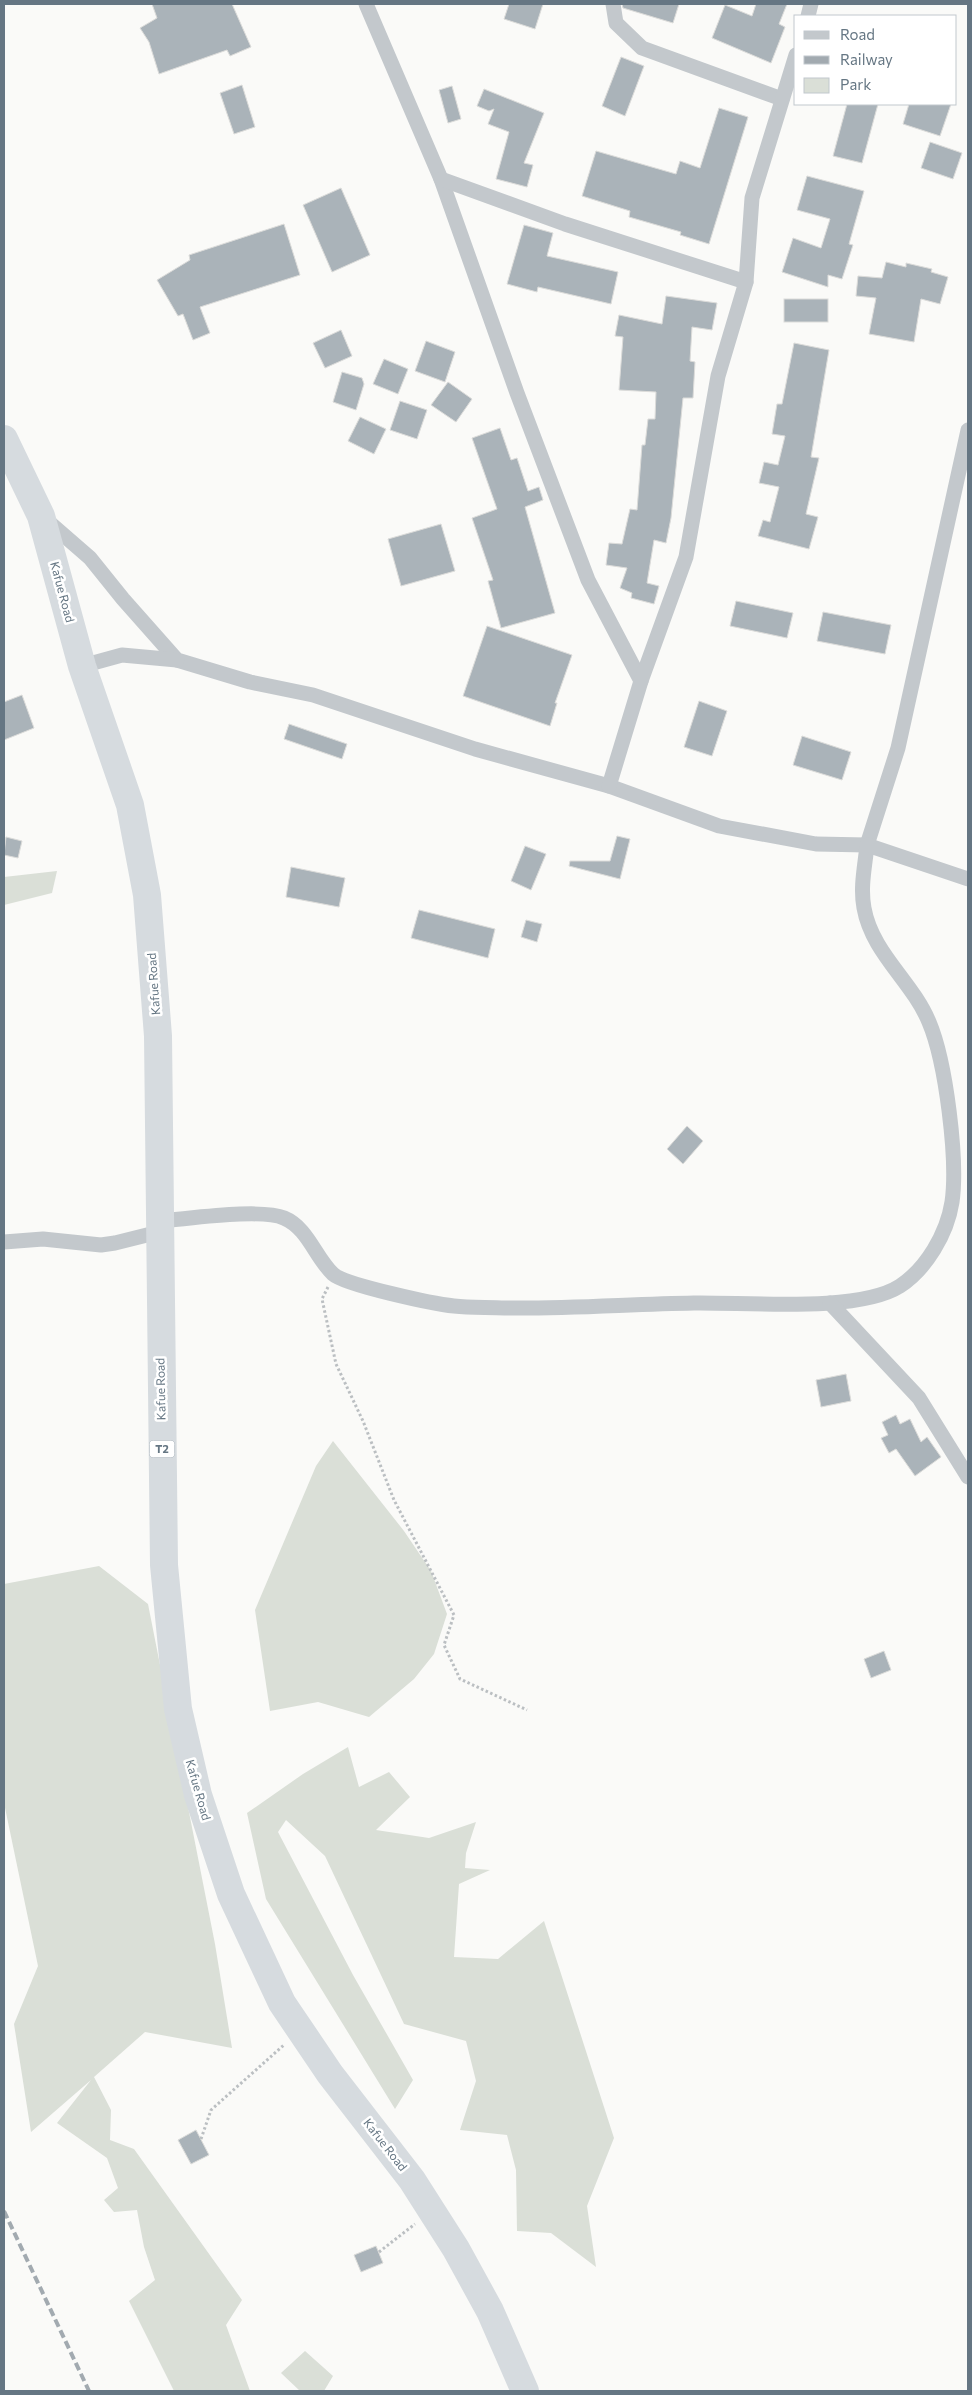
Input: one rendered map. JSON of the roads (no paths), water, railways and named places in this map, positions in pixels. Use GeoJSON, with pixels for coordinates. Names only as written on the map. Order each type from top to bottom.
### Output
{"type":"FeatureCollection","features":[{"type":"Feature","properties":{"kind":"highway","name":"Kafue Road"},"geometry":{"type":"LineString","coordinates":[[4,439],[41,516],[82,666],[130,805],[147,895],[158,1036],[164,1565],[178,1709],[198,1795],[231,1894],[282,2003],[330,2074],[412,2180],[456,2249],[490,2311],[525,2391]]}},
{"type":"Feature","properties":{"kind":"street"},"geometry":{"type":"LineString","coordinates":[[366,4],[441,179],[517,393],[588,580],[641,681]]}},
{"type":"Feature","properties":{"kind":"street"},"geometry":{"type":"LineString","coordinates":[[613,4],[616,23],[642,48],[782,99]]}},
{"type":"Feature","properties":{"kind":"street"},"geometry":{"type":"LineString","coordinates":[[609,786],[641,681],[686,556],[718,376],[746,282],[752,198],[794,61]]}},
{"type":"Feature","properties":{"kind":"street"},"geometry":{"type":"LineString","coordinates":[[441,179],[565,224],[746,282]]}},
{"type":"Feature","properties":{"kind":"street"},"geometry":{"type":"LineString","coordinates":[[4,1242],[42,1239],[101,1245],[115,1244],[159,1227],[259,1214],[283,1217],[299,1226],[334,1276],[352,1284],[454,1306],[543,1309],[694,1303],[830,1303],[863,1299],[898,1287],[921,1267],[942,1234],[952,1203],[954,1162],[948,1105],[938,1052],[930,1023],[919,1002],[878,945],[869,927],[864,908],[862,888],[867,845],[898,748],[968,430]]}},
{"type":"Feature","properties":{"kind":"street"},"geometry":{"type":"LineString","coordinates":[[41,516],[90,558],[177,660]]}},
{"type":"Feature","properties":{"kind":"street"},"geometry":{"type":"LineString","coordinates":[[82,666],[122,655],[177,660],[250,682],[313,695],[475,749],[609,786],[719,826],[816,844],[867,845],[968,879]]}},
{"type":"Feature","properties":{"kind":"street"},"geometry":{"type":"LineString","coordinates":[[830,1303],[919,1398],[968,1477]]}},
{"type":"Feature","properties":{"kind":"railway"},"geometry":{"type":"LineString","coordinates":[[4,2211],[89,2391]]}}]}
